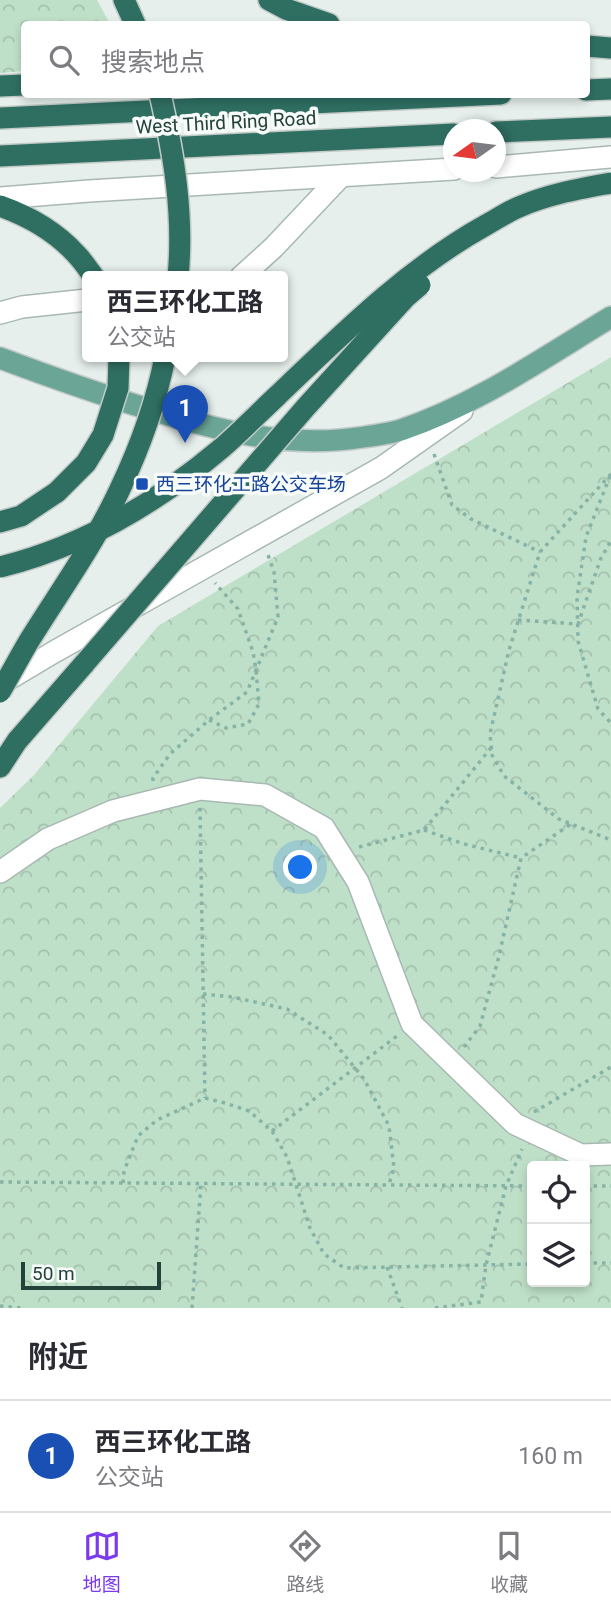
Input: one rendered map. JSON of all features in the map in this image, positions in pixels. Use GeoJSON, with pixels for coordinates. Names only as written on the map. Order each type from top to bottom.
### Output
{"type":"FeatureCollection","features":[{"type":"Feature","properties":{"kind":"highway"},"geometry":{"type":"LineString","coordinates":[[124,0],[134,21]]}},
{"type":"Feature","properties":{"kind":"highway"},"geometry":{"type":"LineString","coordinates":[[270,0],[286,9],[320,21]]}},
{"type":"Feature","properties":{"kind":"highway"},"geometry":{"type":"LineString","coordinates":[[590,46],[611,48]]}},
{"type":"Feature","properties":{"kind":"highway"},"geometry":{"type":"LineString","coordinates":[[590,57],[611,56]]}},
{"type":"Feature","properties":{"kind":"highway"},"geometry":{"type":"LineString","coordinates":[[0,86],[21,85]]}},
{"type":"Feature","properties":{"kind":"highway"},"geometry":{"type":"LineString","coordinates":[[590,90],[611,89]]}},
{"type":"Feature","properties":{"kind":"highway"},"geometry":{"type":"LineString","coordinates":[[161,98],[179,197],[178,271]]}},
{"type":"Feature","properties":{"kind":"highway","name":"West Third Ring Road"},"geometry":{"type":"LineString","coordinates":[[0,118],[418,98]]}},
{"type":"Feature","properties":{"kind":"highway"},"geometry":{"type":"LineString","coordinates":[[506,132],[611,127]]}},
{"type":"Feature","properties":{"kind":"highway","name":"West Third Ring Road"},"geometry":{"type":"LineString","coordinates":[[0,156],[443,134]]}},
{"type":"Feature","properties":{"kind":"highway"},"geometry":{"type":"LineString","coordinates":[[0,567],[40,556],[71,543],[123,517],[181,481],[224,446],[337,338],[421,266],[457,241],[517,208],[558,193],[611,183]]}},
{"type":"Feature","properties":{"kind":"highway"},"geometry":{"type":"LineString","coordinates":[[0,767],[17,741],[206,522],[406,297],[470,247],[516,220],[552,203],[611,183]]}},
{"type":"Feature","properties":{"kind":"highway"},"geometry":{"type":"LineString","coordinates":[[0,206],[49,229],[76,254],[89,271]]}},
{"type":"Feature","properties":{"kind":"highway"},"geometry":{"type":"LineString","coordinates":[[0,522],[21,516],[57,492],[86,463],[103,435],[118,388],[119,362]]}},
{"type":"Feature","properties":{"kind":"highway"},"geometry":{"type":"LineString","coordinates":[[0,692],[119,491],[148,420],[164,362]]}},
{"type":"Feature","properties":{"kind":"main road"},"geometry":{"type":"LineString","coordinates":[[0,358],[181,420],[230,433],[309,442],[398,431],[444,413],[497,386],[611,317]]}},
{"type":"Feature","properties":{"kind":"street"},"geometry":{"type":"LineString","coordinates":[[506,166],[611,157]]}},
{"type":"Feature","properties":{"kind":"street"},"geometry":{"type":"LineString","coordinates":[[0,198],[443,170]]}},
{"type":"Feature","properties":{"kind":"street"},"geometry":{"type":"LineString","coordinates":[[248,271],[341,176]]}},
{"type":"Feature","properties":{"kind":"street"},"geometry":{"type":"LineString","coordinates":[[0,313],[22,307],[82,301]]}},
{"type":"Feature","properties":{"kind":"street"},"geometry":{"type":"LineString","coordinates":[[0,684],[381,467],[497,386]]}},
{"type":"Feature","properties":{"kind":"street"},"geometry":{"type":"LineString","coordinates":[[0,872],[48,839],[113,811],[200,789],[265,795],[324,828],[358,882],[412,1024],[522,1128],[581,1155],[611,1154]]}},
{"type":"Feature","properties":{"kind":"path"},"geometry":{"type":"LineString","coordinates":[[427,435],[452,506],[471,519],[540,552]]}},
{"type":"Feature","properties":{"kind":"path"},"geometry":{"type":"LineString","coordinates":[[611,474],[540,552],[509,650],[490,734],[492,755],[504,776],[559,818],[611,841]]}},
{"type":"Feature","properties":{"kind":"path"},"geometry":{"type":"LineString","coordinates":[[611,474],[586,537],[577,597],[578,641],[598,709],[611,723]]}},
{"type":"Feature","properties":{"kind":"path"},"geometry":{"type":"LineString","coordinates":[[152,801],[153,778],[170,754],[247,692],[278,617],[274,572],[261,535]]}},
{"type":"Feature","properties":{"kind":"path"},"geometry":{"type":"LineString","coordinates":[[578,624],[601,558],[611,541]]}},
{"type":"Feature","properties":{"kind":"path"},"geometry":{"type":"LineString","coordinates":[[202,568],[238,609],[253,652],[259,704],[248,724],[226,728],[209,720]]}},
{"type":"Feature","properties":{"kind":"path"},"geometry":{"type":"LineString","coordinates":[[518,620],[578,624]]}},
{"type":"Feature","properties":{"kind":"path"},"geometry":{"type":"LineString","coordinates":[[424,830],[491,748]]}},
{"type":"Feature","properties":{"kind":"path"},"geometry":{"type":"LineString","coordinates":[[200,789],[205,1098]]}},
{"type":"Feature","properties":{"kind":"path"},"geometry":{"type":"LineString","coordinates":[[452,1063],[480,1026],[521,858],[572,824]]}},
{"type":"Feature","properties":{"kind":"path"},"geometry":{"type":"LineString","coordinates":[[340,853],[424,830],[464,844],[521,858]]}},
{"type":"Feature","properties":{"kind":"path"},"geometry":{"type":"LineString","coordinates":[[204,994],[287,1009],[328,1035],[364,1079],[389,1126],[394,1168],[389,1185]]}},
{"type":"Feature","properties":{"kind":"path"},"geometry":{"type":"LineString","coordinates":[[272,1130],[412,1024]]}},
{"type":"Feature","properties":{"kind":"path"},"geometry":{"type":"LineString","coordinates":[[435,1308],[481,1302],[486,1265],[522,1128],[611,1067]]}},
{"type":"Feature","properties":{"kind":"path"},"geometry":{"type":"LineString","coordinates":[[123,1182],[124,1171],[138,1136],[158,1120],[205,1098],[248,1111],[272,1130],[287,1157],[310,1228],[324,1254],[344,1268],[527,1264]]}},
{"type":"Feature","properties":{"kind":"path"},"geometry":{"type":"LineString","coordinates":[[0,1182],[527,1186]]}},
{"type":"Feature","properties":{"kind":"path"},"geometry":{"type":"LineString","coordinates":[[192,1308],[201,1183]]}},
{"type":"Feature","properties":{"kind":"path"},"geometry":{"type":"LineString","coordinates":[[590,1186],[611,1186]]}},
{"type":"Feature","properties":{"kind":"path"},"geometry":{"type":"LineString","coordinates":[[590,1263],[611,1263]]}},
{"type":"Feature","properties":{"kind":"path"},"geometry":{"type":"LineString","coordinates":[[387,1267],[402,1308]]}},
{"type":"Feature","properties":{"kind":"path"},"geometry":{"type":"LineString","coordinates":[[0,1306],[21,1308]]}},
{"type":"Feature","properties":{"kind":"green space"},"geometry":{"type":"Polygon","coordinates":[[[0,0],[97,0],[108,21],[21,21],[21,71],[0,73],[0,0]]]}},
{"type":"Feature","properties":{"kind":"green space"},"geometry":{"type":"Polygon","coordinates":[[[611,357],[611,1308],[0,1308],[0,808],[34,775],[158,626],[611,357]]]}},
{"type":"Feature","properties":{"kind":"place","name":"西三环化工路"},"geometry":{"type":"Point","coordinates":[185,443]}},
{"type":"Feature","properties":{"kind":"place","name":"西三环化工路公交车场"},"geometry":{"type":"Point","coordinates":[142,484]}}]}
